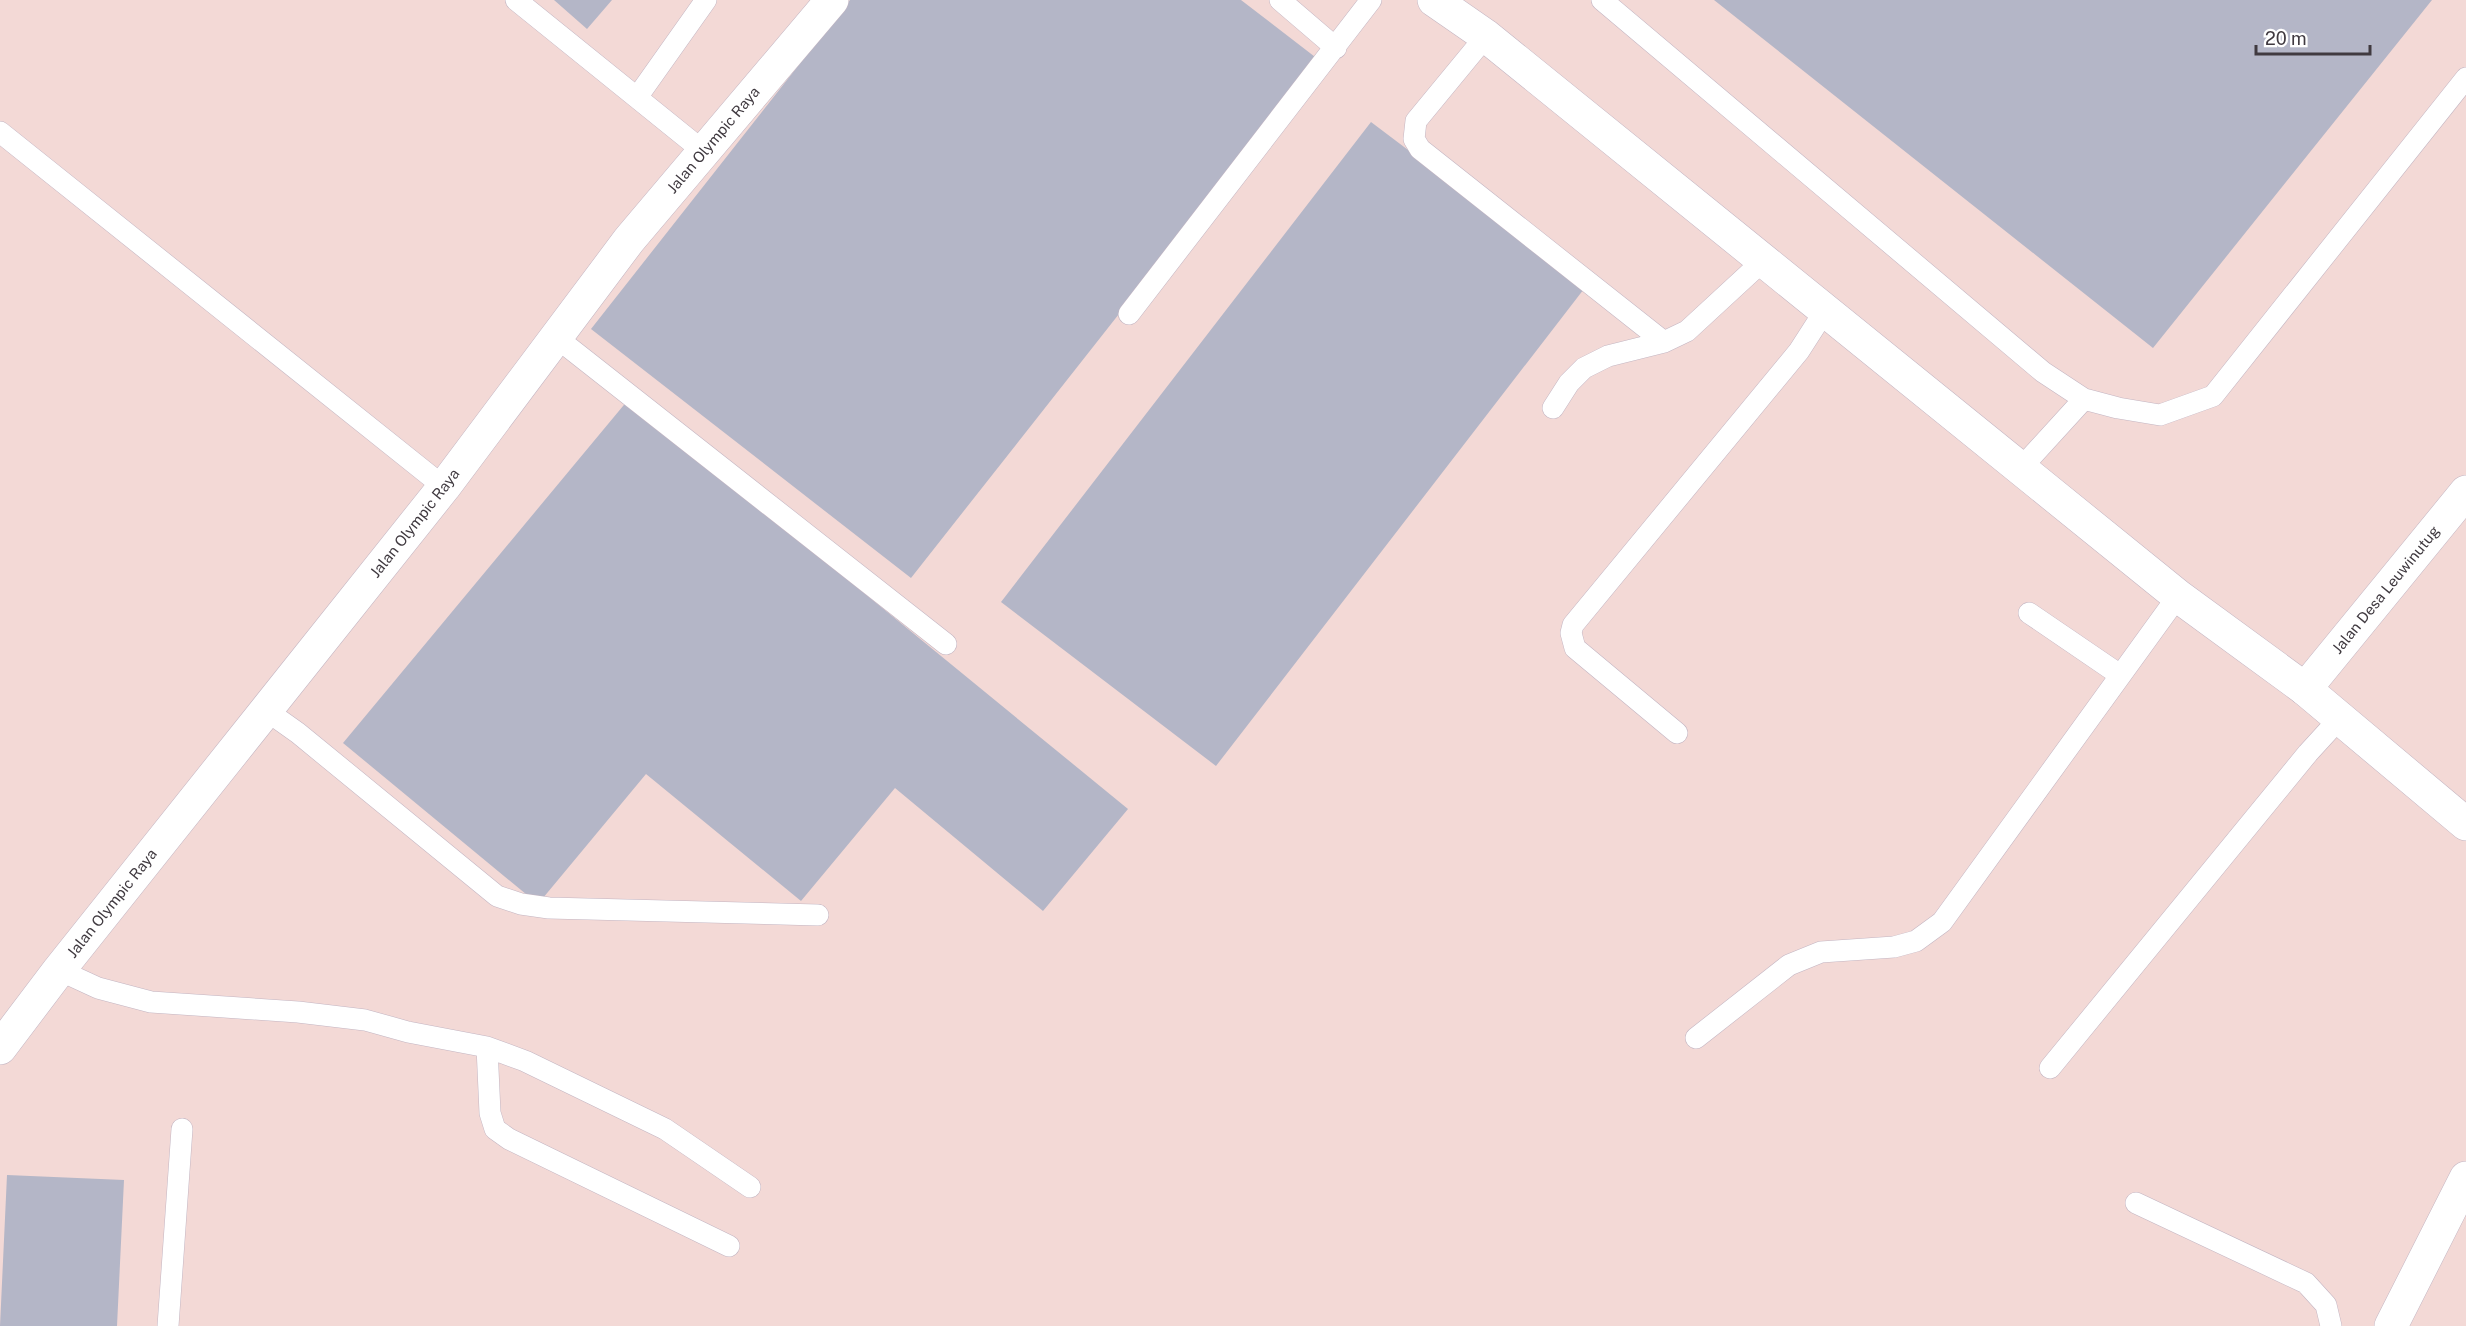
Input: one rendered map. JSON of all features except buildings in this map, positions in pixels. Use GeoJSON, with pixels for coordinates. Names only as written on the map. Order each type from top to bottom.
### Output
{"type":"FeatureCollection","features":[{"type":"Feature","properties":{"kind":"street","name":"Jalan Olympic Raya"},"geometry":{"type":"LineString","coordinates":[[0,1048],[59,970],[444,487],[629,240],[832,0]]}},
{"type":"Feature","properties":{"kind":"street"},"geometry":{"type":"LineString","coordinates":[[1434,0],[1486,36],[2178,596],[2305,689],[2466,824]]}},
{"type":"Feature","properties":{"kind":"street","name":"Jalan Desa Leuwinutug"},"geometry":{"type":"LineString","coordinates":[[2305,689],[2466,492]]}},
{"type":"Feature","properties":{"kind":"street"},"geometry":{"type":"LineString","coordinates":[[2391,1326],[2466,1178]]}},
{"type":"Feature","properties":{"kind":"lane"},"geometry":{"type":"LineString","coordinates":[[516,0],[638,96],[703,151]]}},
{"type":"Feature","properties":{"kind":"lane"},"geometry":{"type":"LineString","coordinates":[[638,96],[706,0]]}},
{"type":"Feature","properties":{"kind":"lane"},"geometry":{"type":"LineString","coordinates":[[1280,0],[1336,48]]}},
{"type":"Feature","properties":{"kind":"lane"},"geometry":{"type":"LineString","coordinates":[[1129,314],[1371,0]]}},
{"type":"Feature","properties":{"kind":"lane"},"geometry":{"type":"LineString","coordinates":[[1602,0],[2043,372],[2084,399],[2118,408],[2160,415],[2213,396],[2466,78]]}},
{"type":"Feature","properties":{"kind":"lane"},"geometry":{"type":"LineString","coordinates":[[1486,36],[1416,121],[1414,139],[1420,149],[1664,342]]}},
{"type":"Feature","properties":{"kind":"lane"},"geometry":{"type":"LineString","coordinates":[[0,132],[444,487]]}},
{"type":"Feature","properties":{"kind":"lane"},"geometry":{"type":"LineString","coordinates":[[1553,408],[1569,382],[1584,368],[1608,356],[1664,342],[1688,331],[1764,260]]}},
{"type":"Feature","properties":{"kind":"lane"},"geometry":{"type":"LineString","coordinates":[[1677,733],[1575,648],[1570,633],[1573,625],[1799,351],[1826,309]]}},
{"type":"Feature","properties":{"kind":"lane"},"geometry":{"type":"LineString","coordinates":[[557,338],[946,644]]}},
{"type":"Feature","properties":{"kind":"lane"},"geometry":{"type":"LineString","coordinates":[[2020,468],[2084,399]]}},
{"type":"Feature","properties":{"kind":"lane"},"geometry":{"type":"LineString","coordinates":[[1696,1038],[1789,965],[1821,952],[1894,948],[1916,941],[1941,922],[2178,596]]}},
{"type":"Feature","properties":{"kind":"lane"},"geometry":{"type":"LineString","coordinates":[[2029,613],[2120,675]]}},
{"type":"Feature","properties":{"kind":"lane"},"geometry":{"type":"LineString","coordinates":[[267,711],[298,733],[497,896],[507,900],[549,908],[818,915]]}},
{"type":"Feature","properties":{"kind":"lane"},"geometry":{"type":"LineString","coordinates":[[2050,1068],[2308,753],[2340,718]]}},
{"type":"Feature","properties":{"kind":"lane"},"geometry":{"type":"LineString","coordinates":[[59,970],[98,988],[151,1002],[298,1012],[365,1020],[408,1032],[487,1047],[525,1061],[666,1130],[750,1187]]}},
{"type":"Feature","properties":{"kind":"lane"},"geometry":{"type":"LineString","coordinates":[[487,1047],[490,1113],[495,1129],[509,1139],[729,1246]]}},
{"type":"Feature","properties":{"kind":"lane"},"geometry":{"type":"LineString","coordinates":[[168,1326],[182,1129]]}},
{"type":"Feature","properties":{"kind":"lane"},"geometry":{"type":"LineString","coordinates":[[2136,1203],[2306,1283],[2326,1305],[2331,1326]]}},
{"type":"Feature","properties":{"kind":"shaded area"},"geometry":{"type":"Polygon","coordinates":[[[0,0],[2466,0],[2466,1326],[0,1326],[0,0]]]}}]}
